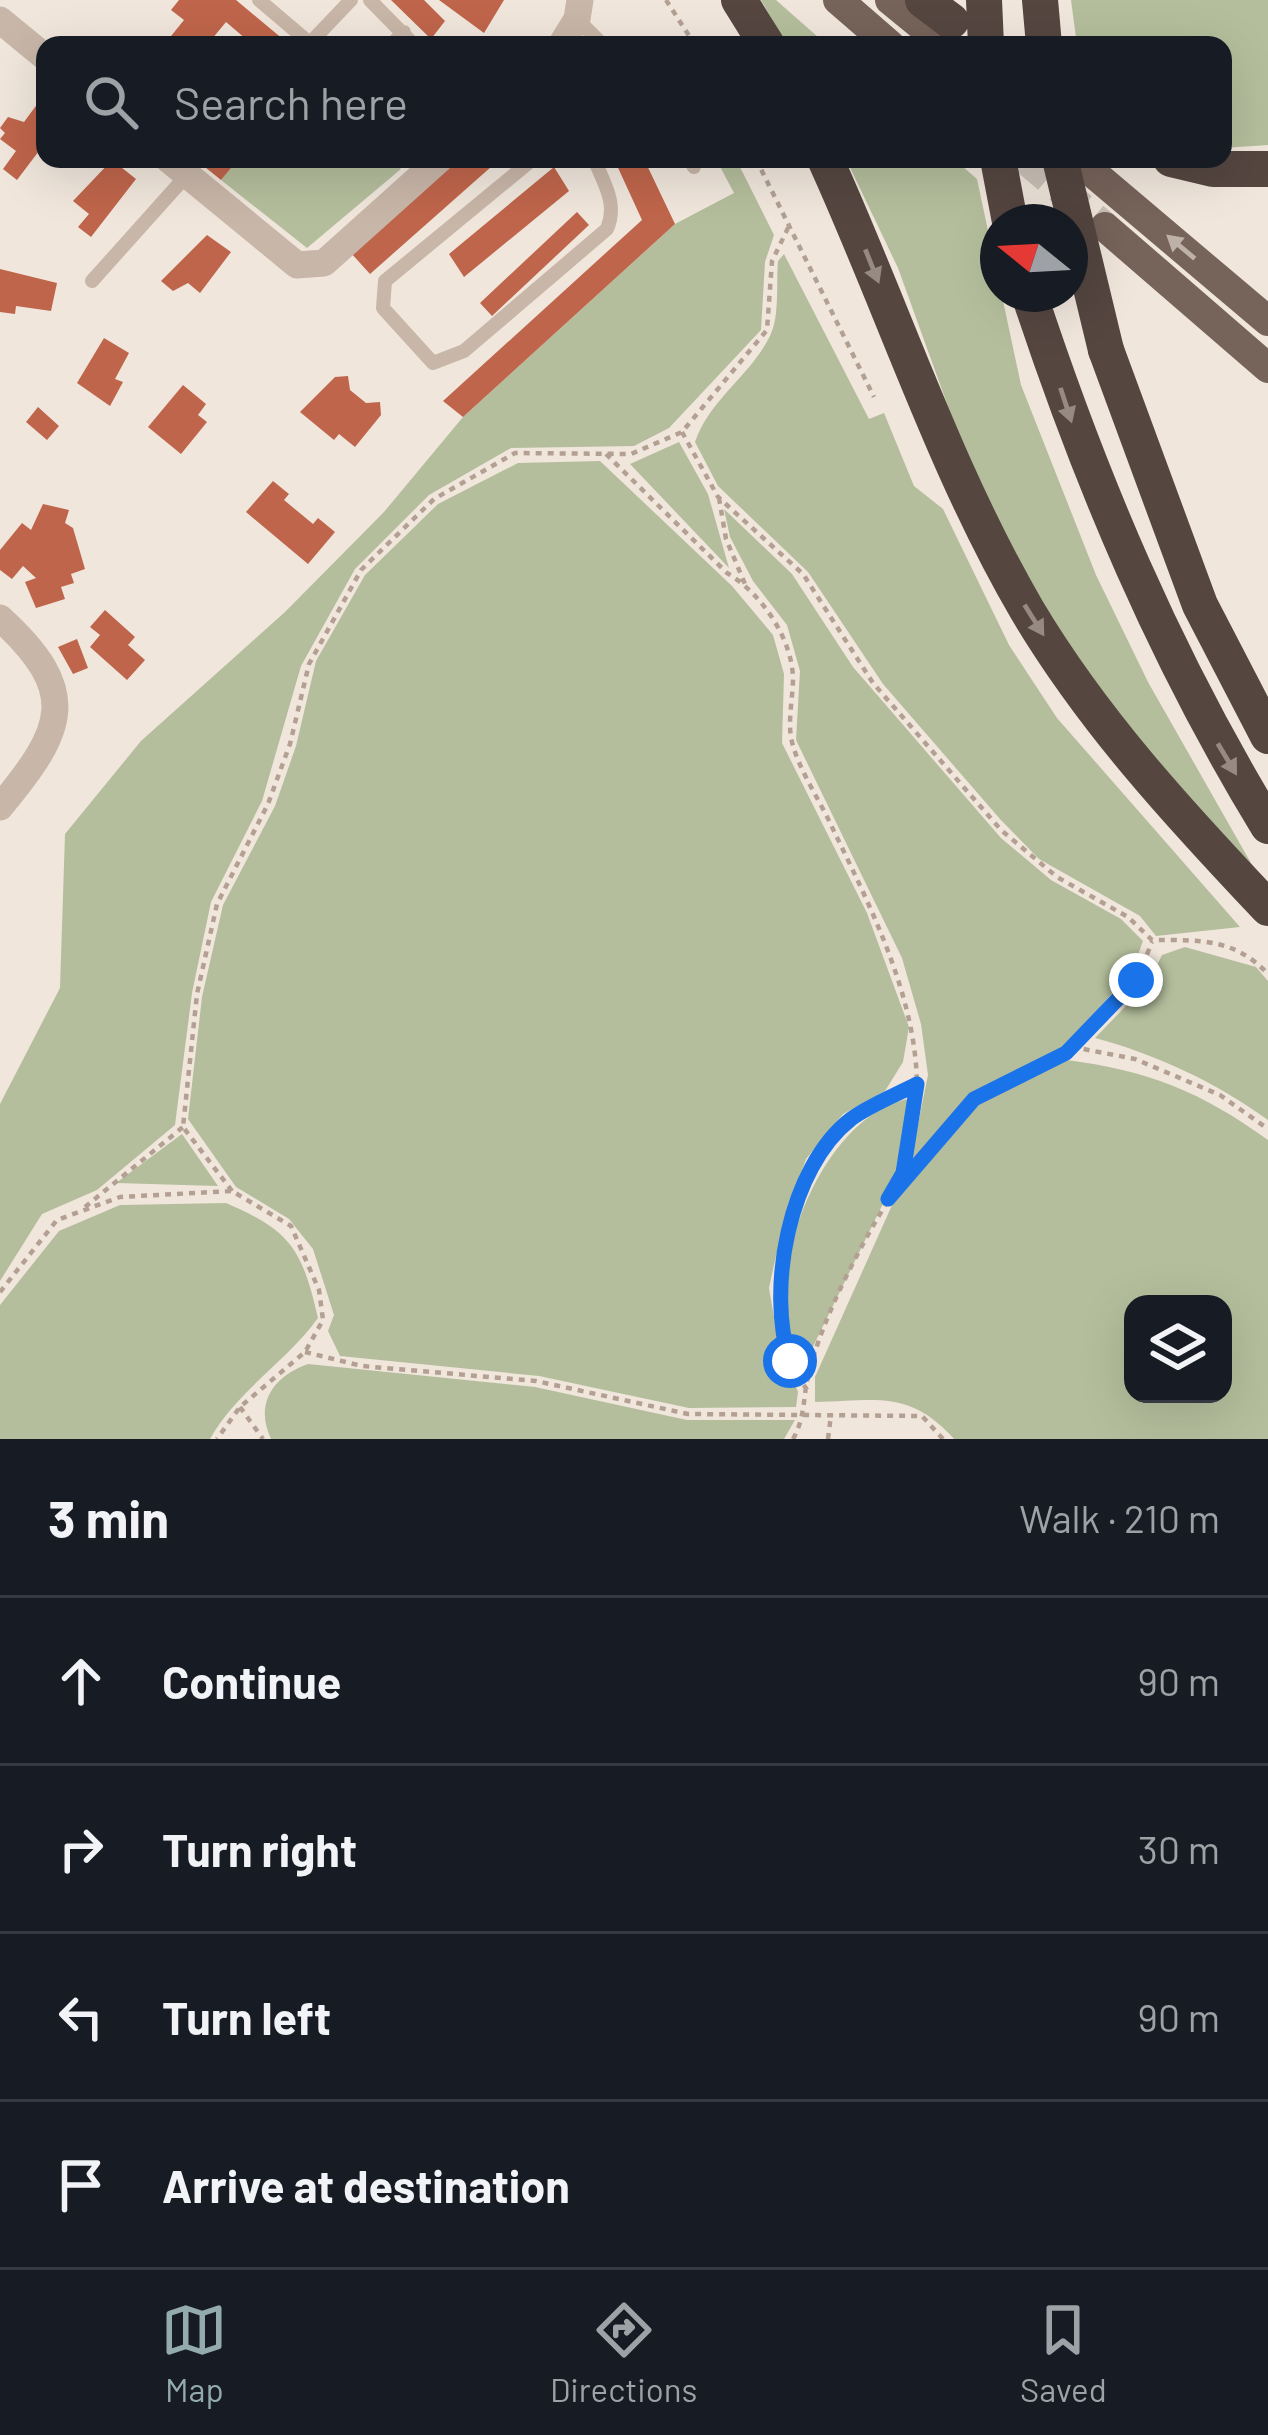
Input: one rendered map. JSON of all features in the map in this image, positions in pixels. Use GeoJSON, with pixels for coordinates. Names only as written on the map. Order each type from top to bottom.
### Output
{"type":"FeatureCollection","features":[{"type":"Feature","properties":{"kind":"highway"},"geometry":{"type":"LineString","coordinates":[[739,0],[761,36]]}},
{"type":"Feature","properties":{"kind":"highway"},"geometry":{"type":"LineString","coordinates":[[984,0],[986,36]]}},
{"type":"Feature","properties":{"kind":"highway"},"geometry":{"type":"LineString","coordinates":[[1040,0],[1043,36]]}},
{"type":"Feature","properties":{"kind":"highway"},"geometry":{"type":"LineString","coordinates":[[829,168],[945,441],[1027,609],[1070,677],[1164,799],[1268,908]]}},
{"type":"Feature","properties":{"kind":"highway"},"geometry":{"type":"LineString","coordinates":[[1000,168],[1007,204]]}},
{"type":"Feature","properties":{"kind":"highway"},"geometry":{"type":"LineString","coordinates":[[1077,168],[1106,350],[1200,605],[1268,736]]}},
{"type":"Feature","properties":{"kind":"highway"},"geometry":{"type":"LineString","coordinates":[[1210,168],[1268,170]]}},
{"type":"Feature","properties":{"kind":"highway"},"geometry":{"type":"LineString","coordinates":[[1036,312],[1079,445],[1141,594],[1205,723],[1268,826]]}},
{"type":"Feature","properties":{"kind":"main road"},"geometry":{"type":"LineString","coordinates":[[838,0],[880,36]]}},
{"type":"Feature","properties":{"kind":"main road"},"geometry":{"type":"LineString","coordinates":[[890,0],[939,22]]}},
{"type":"Feature","properties":{"kind":"main road"},"geometry":{"type":"LineString","coordinates":[[1079,168],[1268,321]]}},
{"type":"Feature","properties":{"kind":"main road"},"geometry":{"type":"LineString","coordinates":[[1105,227],[1268,368]]}},
{"type":"Feature","properties":{"kind":"street"},"geometry":{"type":"LineString","coordinates":[[565,36],[579,9]]}},
{"type":"Feature","properties":{"kind":"street"},"geometry":{"type":"LineString","coordinates":[[0,20],[36,50]]}},
{"type":"Feature","properties":{"kind":"street"},"geometry":{"type":"LineString","coordinates":[[179,168],[297,266],[324,263],[430,168]]}},
{"type":"Feature","properties":{"kind":"street"},"geometry":{"type":"LineString","coordinates":[[0,618],[37,652],[56,690],[53,732],[0,807]]}},
{"type":"Feature","properties":{"kind":"lane"},"geometry":{"type":"LineString","coordinates":[[318,36],[351,0]]}},
{"type":"Feature","properties":{"kind":"lane"},"geometry":{"type":"LineString","coordinates":[[370,0],[406,36]]}},
{"type":"Feature","properties":{"kind":"lane"},"geometry":{"type":"LineString","coordinates":[[263,1],[302,36]]}},
{"type":"Feature","properties":{"kind":"lane"},"geometry":{"type":"LineString","coordinates":[[579,9],[597,36]]}},
{"type":"Feature","properties":{"kind":"lane"},"geometry":{"type":"LineString","coordinates":[[92,281],[177,168]]}},
{"type":"Feature","properties":{"kind":"lane"},"geometry":{"type":"LineString","coordinates":[[522,168],[385,281],[383,308],[433,363],[464,351],[608,229],[613,217],[610,197],[598,168]]}},
{"type":"Feature","properties":{"kind":"path"},"geometry":{"type":"LineString","coordinates":[[666,0],[689,36]]}},
{"type":"Feature","properties":{"kind":"path"},"geometry":{"type":"LineString","coordinates":[[760,168],[874,397]]}},
{"type":"Feature","properties":{"kind":"path"},"geometry":{"type":"LineString","coordinates":[[217,1439],[240,1408],[305,1352],[323,1320],[320,1290],[291,1226],[232,1191],[183,1126],[197,994],[217,904],[268,804],[309,664],[361,570],[434,499],[514,453],[631,454],[682,432],[767,330],[772,261],[789,226]]}},
{"type":"Feature","properties":{"kind":"path"},"geometry":{"type":"LineString","coordinates":[[682,432],[718,497],[726,539],[746,584],[779,628],[793,671],[791,740],[872,911],[915,1026],[917,1084],[903,1173],[846,1281],[793,1439]]}},
{"type":"Feature","properties":{"kind":"path"},"geometry":{"type":"LineString","coordinates":[[606,454],[727,573],[746,584]]}},
{"type":"Feature","properties":{"kind":"path"},"geometry":{"type":"LineString","coordinates":[[718,497],[803,574],[873,683],[1001,830],[1057,877],[1128,917],[1153,940],[1201,940],[1248,952],[1268,974]]}},
{"type":"Feature","properties":{"kind":"path"},"geometry":{"type":"LineString","coordinates":[[888,1199],[974,1099],[1073,1047],[1136,980],[1153,940]]}},
{"type":"Feature","properties":{"kind":"path"},"geometry":{"type":"LineString","coordinates":[[1073,1047],[1156,1068],[1220,1095],[1268,1130]]}},
{"type":"Feature","properties":{"kind":"path"},"geometry":{"type":"LineString","coordinates":[[807,1390],[790,1361],[781,1323],[777,1288],[788,1232],[814,1164],[849,1120],[917,1084]]}},
{"type":"Feature","properties":{"kind":"path"},"geometry":{"type":"LineString","coordinates":[[81,1211],[183,1126]]}},
{"type":"Feature","properties":{"kind":"path"},"geometry":{"type":"LineString","coordinates":[[0,1292],[57,1220],[120,1197],[232,1191]]}},
{"type":"Feature","properties":{"kind":"path"},"geometry":{"type":"LineString","coordinates":[[305,1352],[362,1366],[536,1381],[688,1414],[922,1416],[944,1439]]}},
{"type":"Feature","properties":{"kind":"path"},"geometry":{"type":"LineString","coordinates":[[240,1408],[263,1439]]}},
{"type":"Feature","properties":{"kind":"path"},"geometry":{"type":"LineString","coordinates":[[828,1439],[832,1413]]}},
{"type":"Feature","properties":{"kind":"green space"},"geometry":{"type":"Polygon","coordinates":[[[761,0],[776,0],[817,36],[782,36],[761,0]]]}},
{"type":"Feature","properties":{"kind":"green space"},"geometry":{"type":"Polygon","coordinates":[[[1071,0],[1268,0],[1268,145],[1232,147],[1232,36],[1076,36],[1071,0]]]}},
{"type":"Feature","properties":{"kind":"green space"},"geometry":{"type":"Polygon","coordinates":[[[231,168],[401,169],[307,248],[221,180],[231,168]]]}},
{"type":"Feature","properties":{"kind":"green space"},"geometry":{"type":"Polygon","coordinates":[[[721,168],[740,168],[774,235],[765,262],[761,330],[669,428],[634,446],[511,448],[429,495],[355,569],[301,666],[262,801],[211,902],[192,993],[175,1125],[97,1190],[42,1214],[0,1281],[0,1104],[60,988],[65,834],[141,741],[285,612],[384,512],[463,417],[675,224],[734,193],[721,168]]]}},
{"type":"Feature","properties":{"kind":"green space"},"geometry":{"type":"Polygon","coordinates":[[[850,168],[964,168],[977,179],[982,204],[980,312],[1005,312],[1021,385],[1096,575],[1148,682],[1268,893],[1081,671],[984,506],[898,268],[850,168]]]}},
{"type":"Feature","properties":{"kind":"green space"},"geometry":{"type":"Polygon","coordinates":[[[784,254],[869,419],[884,413],[914,486],[943,509],[1009,645],[1057,718],[1240,927],[1156,936],[1140,916],[1039,859],[883,684],[808,572],[718,486],[695,442],[710,413],[770,336],[778,261],[784,254]]]}},
{"type":"Feature","properties":{"kind":"green space"},"geometry":{"type":"Polygon","coordinates":[[[679,442],[708,494],[729,568],[630,464],[679,442]]]}},
{"type":"Feature","properties":{"kind":"green space"},"geometry":{"type":"Polygon","coordinates":[[[600,461],[732,586],[773,635],[784,674],[782,743],[867,913],[909,1027],[903,1062],[885,1091],[843,1114],[806,1159],[781,1233],[769,1288],[778,1341],[798,1392],[796,1407],[689,1408],[539,1376],[340,1356],[328,1331],[334,1315],[313,1249],[289,1219],[236,1187],[188,1119],[202,997],[223,905],[275,806],[296,746],[316,661],[365,575],[438,504],[518,463],[600,461]]]}},
{"type":"Feature","properties":{"kind":"green space"},"geometry":{"type":"Polygon","coordinates":[[[724,509],[792,574],[853,667],[1001,838],[1051,880],[1121,919],[1143,941],[1132,971],[1065,1046],[968,1095],[908,1173],[928,1075],[921,1024],[902,958],[796,740],[800,671],[787,625],[753,581],[730,537],[724,509]]]}},
{"type":"Feature","properties":{"kind":"green space"},"geometry":{"type":"Polygon","coordinates":[[[1185,947],[1256,967],[1268,981],[1268,1120],[1185,1071],[1095,1038],[1149,982],[1162,955],[1185,947]]]}},
{"type":"Feature","properties":{"kind":"green space"},"geometry":{"type":"Polygon","coordinates":[[[1067,1060],[1149,1077],[1219,1108],[1268,1140],[1268,1439],[954,1439],[907,1405],[874,1400],[815,1402],[815,1377],[893,1203],[979,1104],[1067,1060]]]}},
{"type":"Feature","properties":{"kind":"green space"},"geometry":{"type":"Polygon","coordinates":[[[908,1099],[899,1171],[802,1369],[788,1337],[784,1298],[789,1255],[802,1212],[821,1172],[846,1138],[876,1112],[908,1099]]]}},
{"type":"Feature","properties":{"kind":"green space"},"geometry":{"type":"Polygon","coordinates":[[[182,1134],[218,1186],[116,1183],[182,1134]]]}},
{"type":"Feature","properties":{"kind":"green space"},"geometry":{"type":"Polygon","coordinates":[[[226,1203],[266,1223],[290,1245],[306,1275],[318,1318],[233,1406],[210,1439],[0,1439],[0,1305],[59,1231],[120,1205],[226,1203]]]}},
{"type":"Feature","properties":{"kind":"green space"},"geometry":{"type":"Polygon","coordinates":[[[308,1364],[535,1387],[687,1420],[795,1420],[784,1439],[271,1439],[265,1414],[270,1392],[285,1376],[308,1364]]]}},
{"type":"Feature","properties":{"kind":"building"},"geometry":{"type":"Polygon","coordinates":[[[179,0],[236,0],[279,36],[242,36],[226,22],[214,36],[171,36],[184,20],[171,10],[179,0]]]}},
{"type":"Feature","properties":{"kind":"building"},"geometry":{"type":"Polygon","coordinates":[[[391,0],[424,0],[445,21],[428,36],[391,0]]]}},
{"type":"Feature","properties":{"kind":"building"},"geometry":{"type":"Polygon","coordinates":[[[439,0],[504,0],[484,33],[439,0]]]}},
{"type":"Feature","properties":{"kind":"building"},"geometry":{"type":"Polygon","coordinates":[[[36,106],[36,155],[17,180],[3,169],[16,151],[0,139],[5,133],[0,128],[8,117],[24,122],[36,106]]]}},
{"type":"Feature","properties":{"kind":"building"},"geometry":{"type":"Polygon","coordinates":[[[104,168],[122,168],[136,179],[91,237],[78,227],[89,214],[73,201],[104,168]]]}},
{"type":"Feature","properties":{"kind":"building"},"geometry":{"type":"Polygon","coordinates":[[[206,168],[231,168],[221,180],[206,168]]]}},
{"type":"Feature","properties":{"kind":"building"},"geometry":{"type":"Polygon","coordinates":[[[447,168],[490,168],[370,274],[351,253],[447,168]]]}},
{"type":"Feature","properties":{"kind":"building"},"geometry":{"type":"Polygon","coordinates":[[[555,168],[569,191],[464,277],[449,254],[555,168]]]}},
{"type":"Feature","properties":{"kind":"building"},"geometry":{"type":"Polygon","coordinates":[[[618,168],[648,168],[675,224],[463,417],[443,401],[642,220],[618,168]]]}},
{"type":"Feature","properties":{"kind":"building"},"geometry":{"type":"Polygon","coordinates":[[[577,212],[589,225],[492,316],[480,303],[577,212]]]}},
{"type":"Feature","properties":{"kind":"building"},"geometry":{"type":"Polygon","coordinates":[[[207,235],[231,252],[200,293],[188,283],[173,291],[161,281],[207,235]]]}},
{"type":"Feature","properties":{"kind":"building"},"geometry":{"type":"Polygon","coordinates":[[[0,269],[57,283],[51,311],[16,306],[15,314],[0,312],[0,269]]]}},
{"type":"Feature","properties":{"kind":"building"},"geometry":{"type":"Polygon","coordinates":[[[104,338],[129,353],[115,379],[123,382],[110,406],[77,383],[104,338]]]}},
{"type":"Feature","properties":{"kind":"building"},"geometry":{"type":"Polygon","coordinates":[[[348,376],[350,390],[366,403],[380,402],[381,415],[355,447],[339,434],[334,440],[300,412],[335,377],[348,376]]]}},
{"type":"Feature","properties":{"kind":"building"},"geometry":{"type":"Polygon","coordinates":[[[183,385],[206,404],[198,415],[207,422],[181,454],[148,427],[183,385]]]}},
{"type":"Feature","properties":{"kind":"building"},"geometry":{"type":"Polygon","coordinates":[[[38,407],[59,426],[47,440],[26,422],[38,407]]]}},
{"type":"Feature","properties":{"kind":"building"},"geometry":{"type":"Polygon","coordinates":[[[273,481],[289,494],[284,500],[313,524],[318,518],[335,532],[308,564],[246,512],[273,481]]]}},
{"type":"Feature","properties":{"kind":"building"},"geometry":{"type":"Polygon","coordinates":[[[43,504],[69,510],[65,523],[73,528],[85,569],[71,574],[74,583],[61,587],[65,599],[36,608],[25,582],[36,578],[23,566],[12,579],[0,570],[0,550],[22,523],[31,530],[43,504]]]}},
{"type":"Feature","properties":{"kind":"building"},"geometry":{"type":"Polygon","coordinates":[[[105,610],[135,637],[128,645],[145,660],[127,680],[90,647],[100,635],[90,627],[105,610]]]}},
{"type":"Feature","properties":{"kind":"building"},"geometry":{"type":"Polygon","coordinates":[[[77,639],[88,668],[73,674],[58,647],[77,639]]]}},
{"type":"Feature","properties":{"kind":"tunnel"},"geometry":{"type":"LineString","coordinates":[[1036,168],[1105,227]]}},
{"type":"Feature","properties":{"kind":"route"},"geometry":{"type":"LineString","coordinates":[[790,1361],[777,1288],[788,1232],[814,1164],[849,1120],[917,1084],[903,1173],[888,1199],[974,1099],[1066,1053],[1136,980]]}}]}
